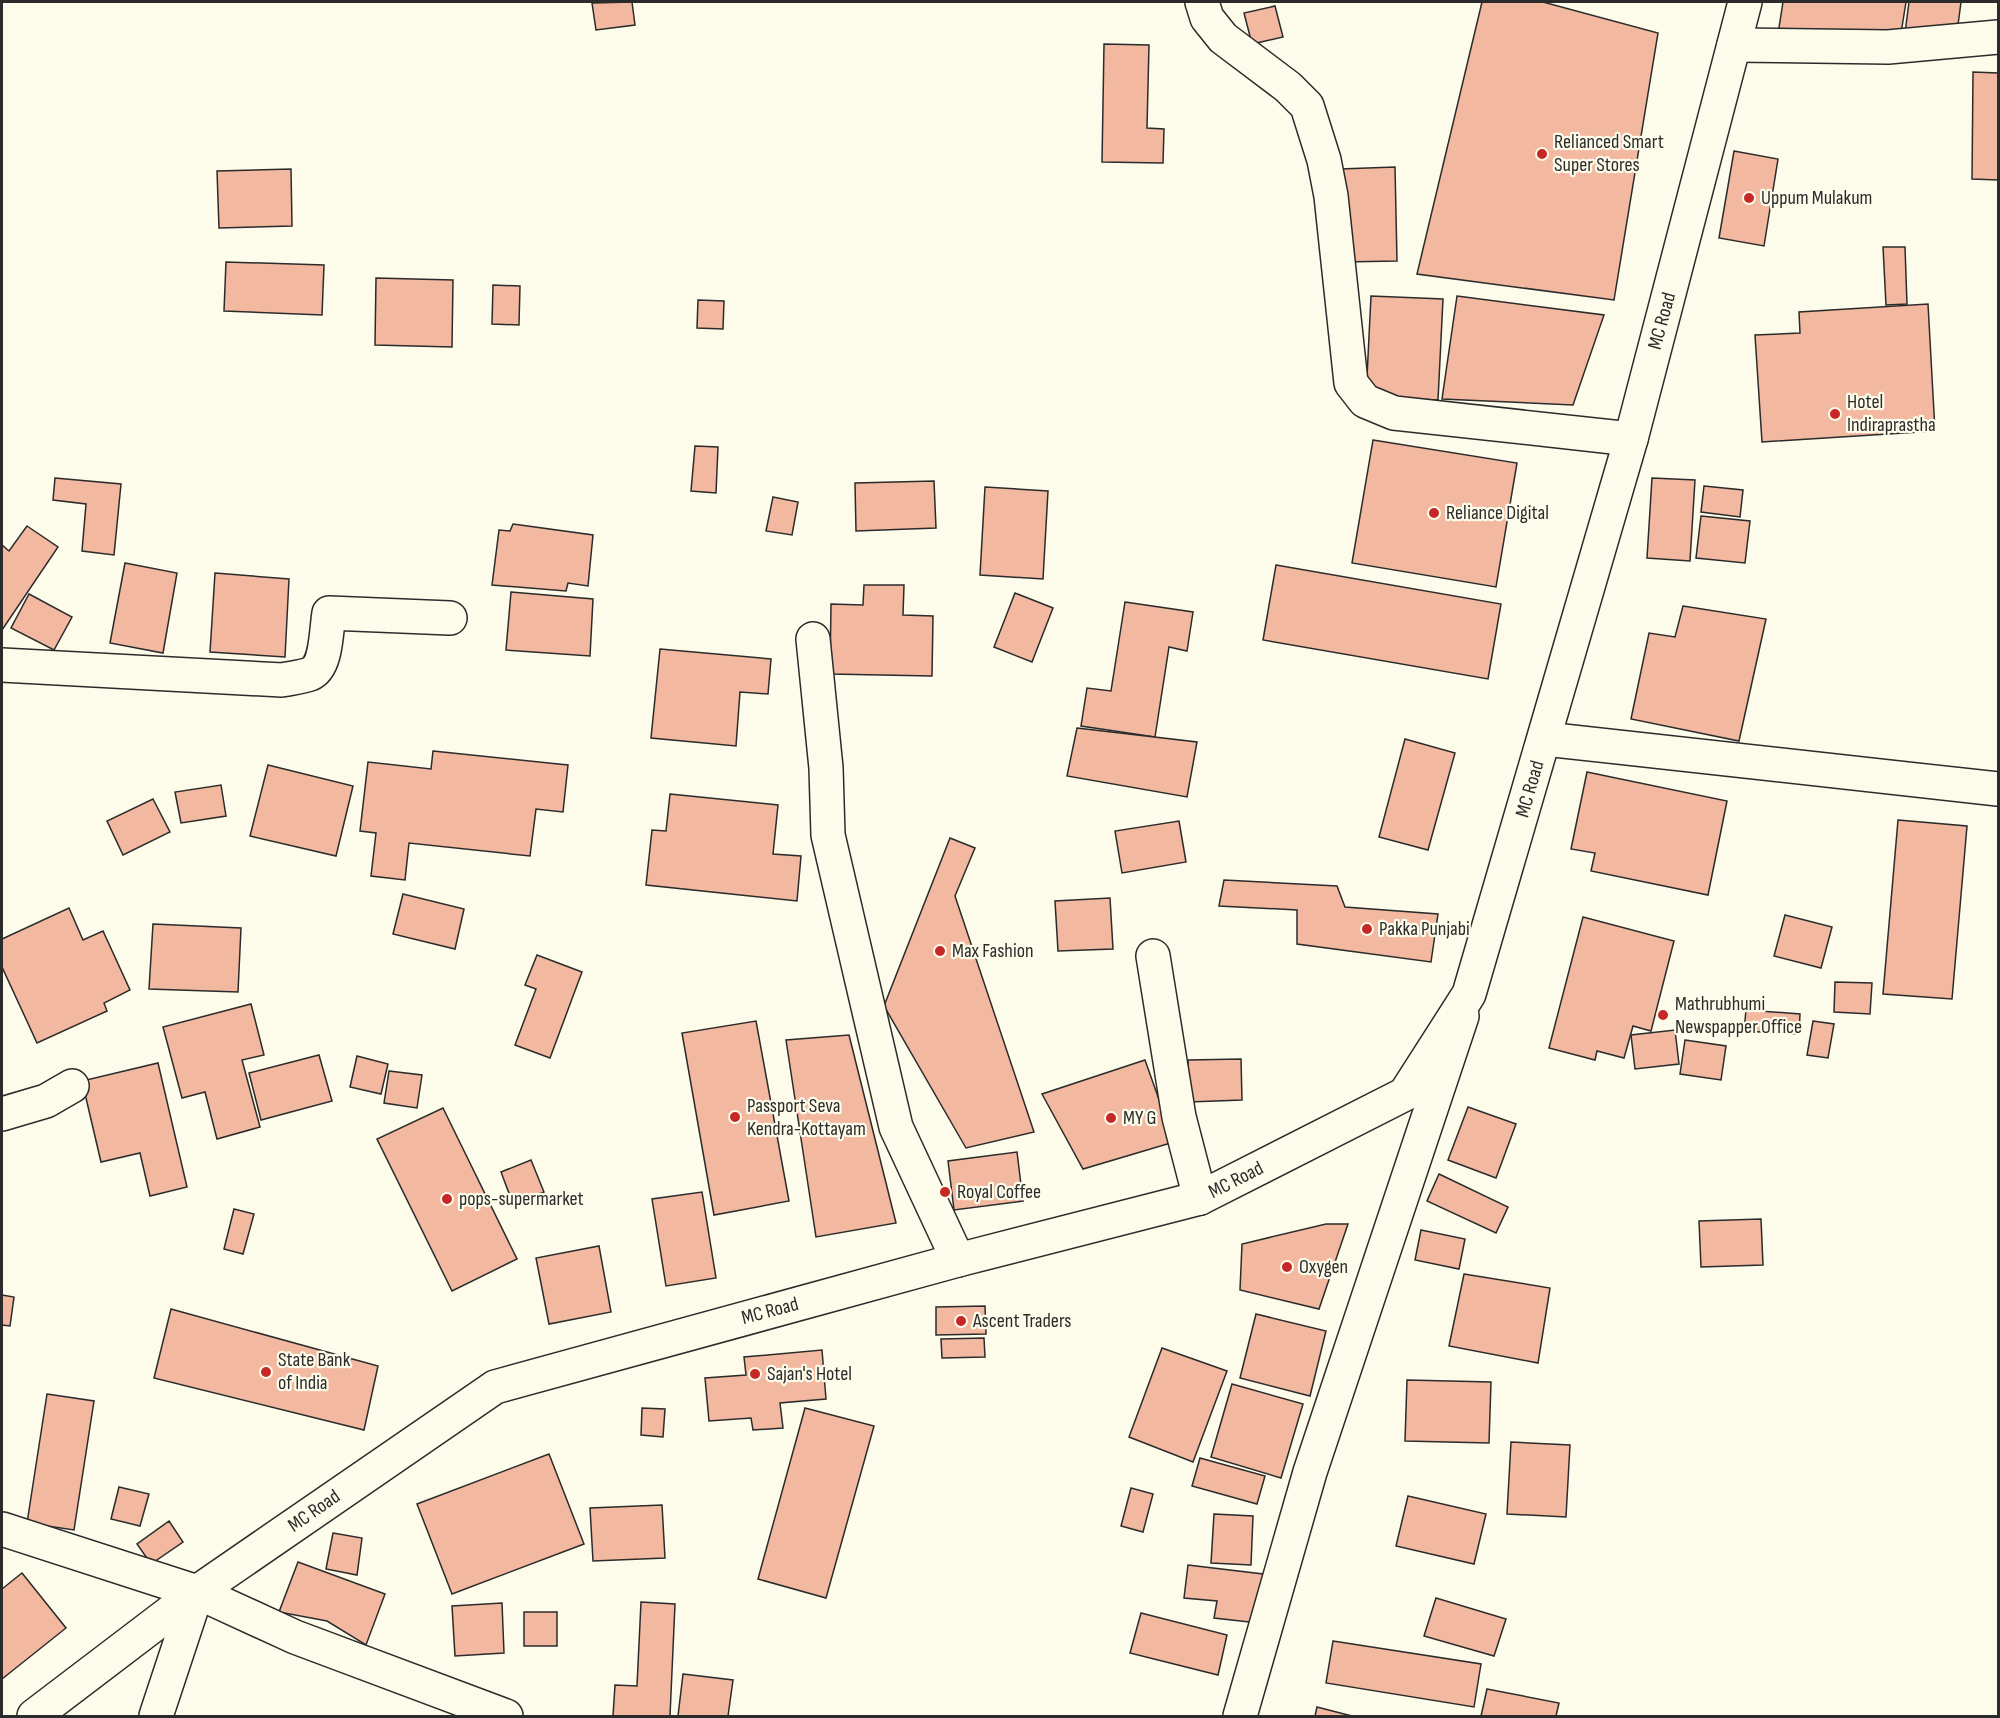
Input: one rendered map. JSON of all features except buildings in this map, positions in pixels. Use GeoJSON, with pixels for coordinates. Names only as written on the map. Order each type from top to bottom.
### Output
{"type":"FeatureCollection","features":[{"type":"Feature","properties":{"kind":"street"},"geometry":{"type":"LineString","coordinates":[[1202,2],[1207,18],[1223,38],[1288,87],[1307,106],[1324,160],[1332,196],[1351,383],[1365,401],[1395,413],[1630,439]]}},
{"type":"Feature","properties":{"kind":"street","name":"MC Road"},"geometry":{"type":"LineString","coordinates":[[33,1716],[197,1592],[495,1387],[958,1260],[1200,1198],[1405,1094],[1469,994],[1630,439],[1745,2]]}},
{"type":"Feature","properties":{"kind":"street"},"geometry":{"type":"LineString","coordinates":[[1734,45],[1888,47],[1998,37]]}},
{"type":"Feature","properties":{"kind":"street"},"geometry":{"type":"LineString","coordinates":[[2,664],[282,680],[313,673],[324,660],[324,637],[329,613],[450,618]]}},
{"type":"Feature","properties":{"kind":"street"},"geometry":{"type":"LineString","coordinates":[[813,639],[826,768],[828,835],[896,1127],[958,1260]]}},
{"type":"Feature","properties":{"kind":"street"},"geometry":{"type":"LineString","coordinates":[[1545,738],[1998,789]]}},
{"type":"Feature","properties":{"kind":"street"},"geometry":{"type":"LineString","coordinates":[[1153,957],[1179,1117],[1200,1198]]}},
{"type":"Feature","properties":{"kind":"street"},"geometry":{"type":"LineString","coordinates":[[1240,1716],[1310,1472],[1469,994]]}},
{"type":"Feature","properties":{"kind":"street"},"geometry":{"type":"LineString","coordinates":[[2,1114],[46,1101],[72,1086]]}},
{"type":"Feature","properties":{"kind":"street"},"geometry":{"type":"LineString","coordinates":[[2,1529],[197,1592],[295,1637],[506,1716]]}},
{"type":"Feature","properties":{"kind":"street"},"geometry":{"type":"LineString","coordinates":[[156,1716],[197,1592]]}},
{"type":"Feature","properties":{"kind":"place","name":"Relianced Smart Super Stores"},"geometry":{"type":"Point","coordinates":[1542,154]}},
{"type":"Feature","properties":{"kind":"place","name":"Uppum Mulakum"},"geometry":{"type":"Point","coordinates":[1749,198]}},
{"type":"Feature","properties":{"kind":"place","name":"Hotel Indiraprastha"},"geometry":{"type":"Point","coordinates":[1835,414]}},
{"type":"Feature","properties":{"kind":"place","name":"Reliance Digital"},"geometry":{"type":"Point","coordinates":[1434,513]}},
{"type":"Feature","properties":{"kind":"place","name":"Pakka Punjabi"},"geometry":{"type":"Point","coordinates":[1367,929]}},
{"type":"Feature","properties":{"kind":"place","name":"Max Fashion"},"geometry":{"type":"Point","coordinates":[940,951]}},
{"type":"Feature","properties":{"kind":"place","name":"Mathrubhumi Newspapper Office"},"geometry":{"type":"Point","coordinates":[1663,1015]}},
{"type":"Feature","properties":{"kind":"place","name":"Passport Seva Kendra-Kottayam"},"geometry":{"type":"Point","coordinates":[735,1117]}},
{"type":"Feature","properties":{"kind":"place","name":"MY G"},"geometry":{"type":"Point","coordinates":[1111,1118]}},
{"type":"Feature","properties":{"kind":"place","name":"Royal Coffee"},"geometry":{"type":"Point","coordinates":[945,1192]}},
{"type":"Feature","properties":{"kind":"place","name":"pops-supermarket"},"geometry":{"type":"Point","coordinates":[447,1199]}},
{"type":"Feature","properties":{"kind":"place","name":"Oxygen"},"geometry":{"type":"Point","coordinates":[1287,1267]}},
{"type":"Feature","properties":{"kind":"place","name":"Ascent Traders"},"geometry":{"type":"Point","coordinates":[961,1321]}},
{"type":"Feature","properties":{"kind":"place","name":"State Bank of India"},"geometry":{"type":"Point","coordinates":[266,1372]}},
{"type":"Feature","properties":{"kind":"place","name":"Sajan's Hotel"},"geometry":{"type":"Point","coordinates":[755,1374]}}]}
